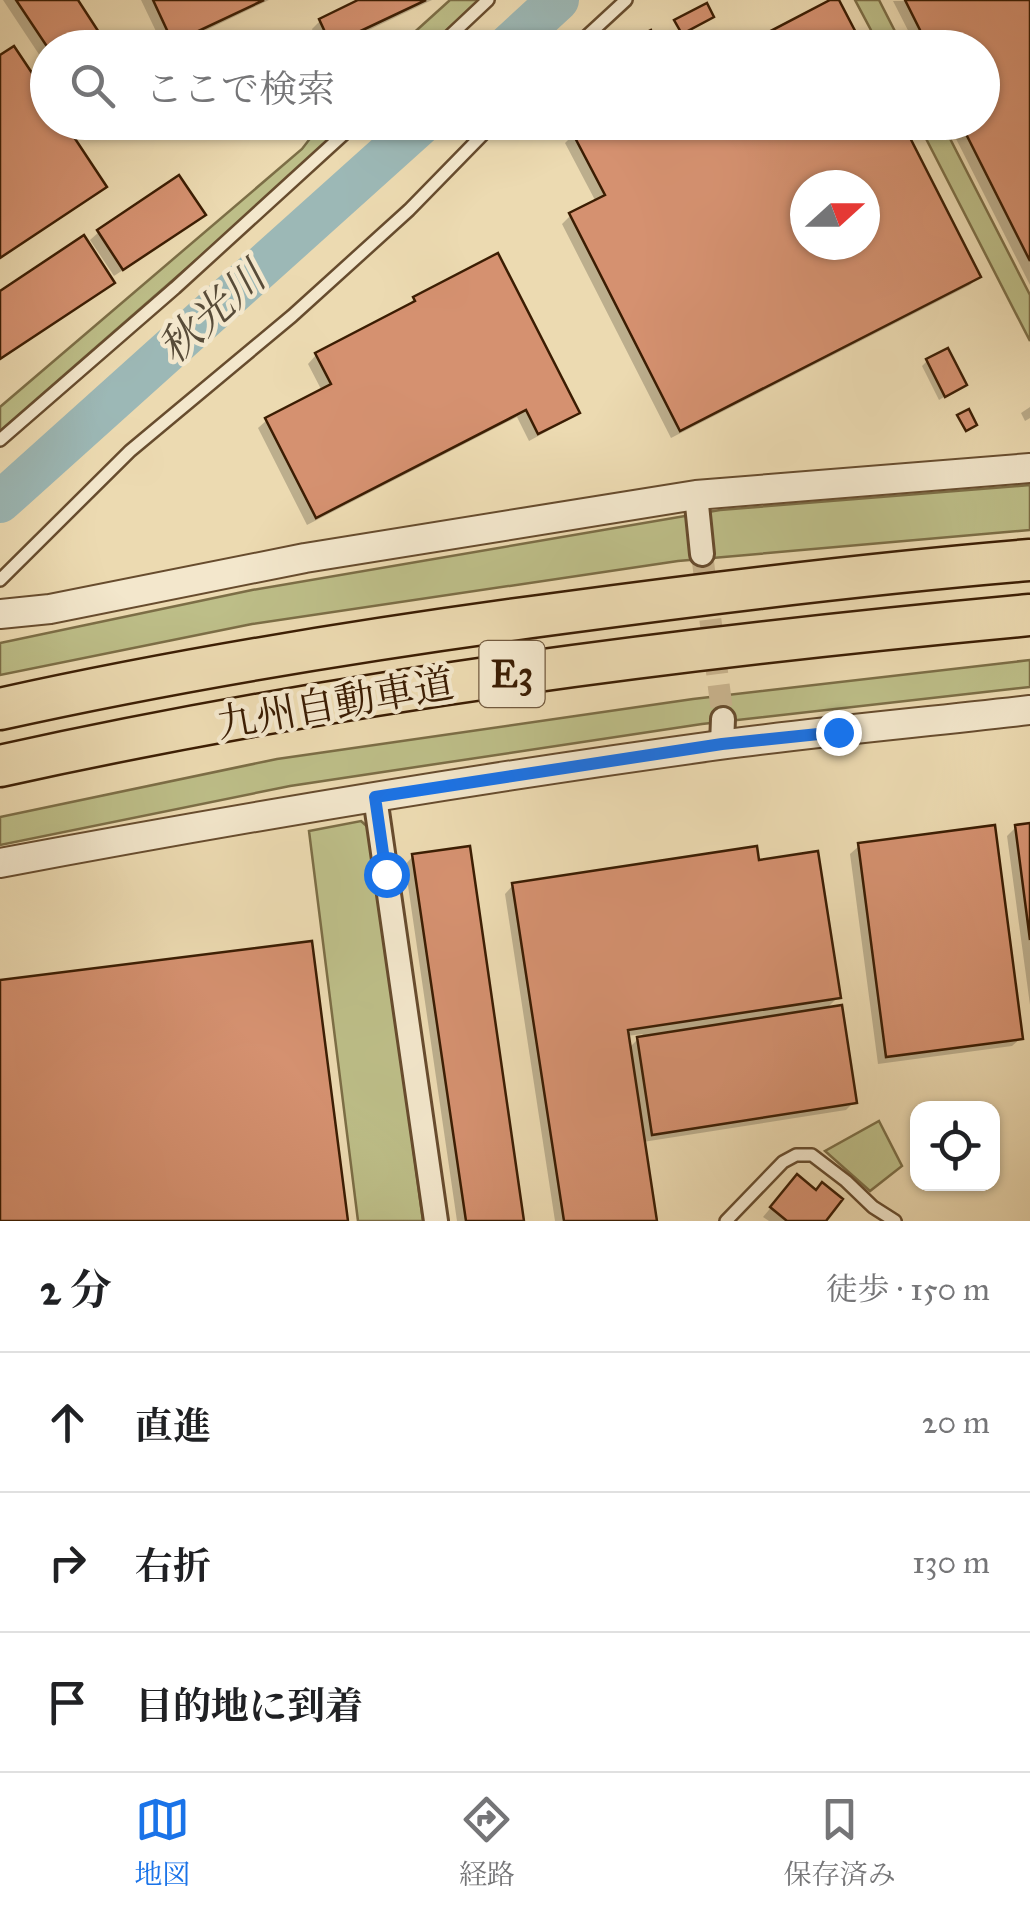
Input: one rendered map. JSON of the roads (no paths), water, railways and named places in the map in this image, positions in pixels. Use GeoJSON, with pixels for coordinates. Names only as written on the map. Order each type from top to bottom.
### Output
{"type":"FeatureCollection","features":[{"type":"Feature","properties":{"kind":"highway","name":"九州自動車道"},"geometry":{"type":"LineString","coordinates":[[0,709],[302,651],[475,625],[871,574],[1030,560]]}},
{"type":"Feature","properties":{"kind":"highway","name":"九州自動車道"},"geometry":{"type":"LineString","coordinates":[[0,766],[313,705],[507,674],[713,648],[1030,616]]}},
{"type":"Feature","properties":{"kind":"street"},"geometry":{"type":"LineString","coordinates":[[0,614],[50,609],[306,558],[696,495],[1030,468]]}},
{"type":"Feature","properties":{"kind":"street"},"geometry":{"type":"LineString","coordinates":[[696,495],[702,554]]}},
{"type":"Feature","properties":{"kind":"street"},"geometry":{"type":"LineString","coordinates":[[0,863],[722,732],[1030,710]]}},
{"type":"Feature","properties":{"kind":"street"},"geometry":{"type":"LineString","coordinates":[[375,797],[436,1221]]}},
{"type":"Feature","properties":{"kind":"lane"},"geometry":{"type":"LineString","coordinates":[[456,30],[488,0]]}},
{"type":"Feature","properties":{"kind":"lane"},"geometry":{"type":"LineString","coordinates":[[594,30],[626,0]]}},
{"type":"Feature","properties":{"kind":"lane"},"geometry":{"type":"LineString","coordinates":[[0,440],[337,140]]}},
{"type":"Feature","properties":{"kind":"lane"},"geometry":{"type":"LineString","coordinates":[[0,580],[130,451],[307,303],[477,140]]}},
{"type":"Feature","properties":{"kind":"lane"},"geometry":{"type":"LineString","coordinates":[[726,1221],[784,1162],[812,1155],[895,1221]]}},
{"type":"Feature","properties":{"kind":"waterway","name":"秋光川"},"geometry":{"type":"LineString","coordinates":[[526,30],[558,0]]}},
{"type":"Feature","properties":{"kind":"waterway","name":"秋光川"},"geometry":{"type":"LineString","coordinates":[[0,502],[403,140]]}},
{"type":"Feature","properties":{"kind":"tunnel"},"geometry":{"type":"LineString","coordinates":[[702,554],[723,719]]}}]}
